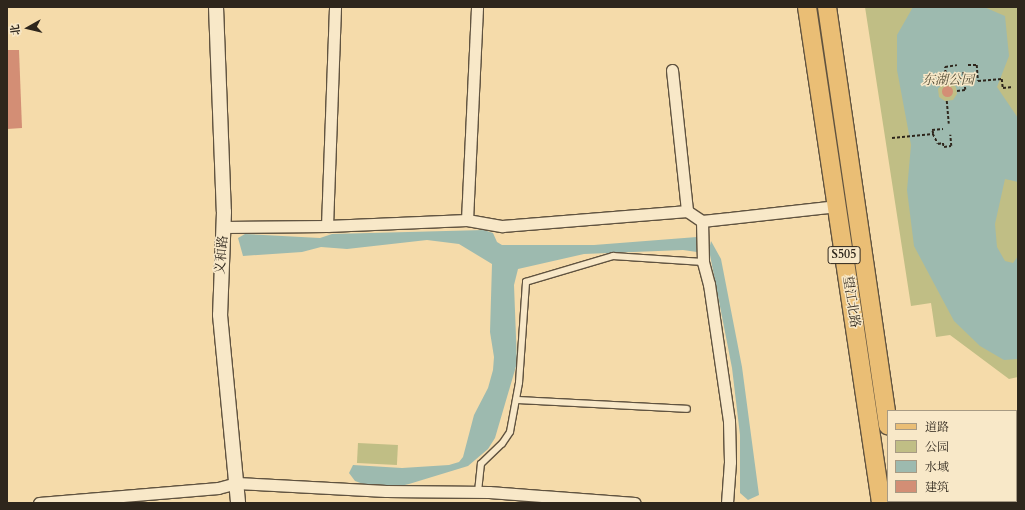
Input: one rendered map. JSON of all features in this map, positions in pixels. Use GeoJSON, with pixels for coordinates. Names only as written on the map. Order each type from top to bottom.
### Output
{"type":"FeatureCollection","features":[{"type":"Feature","properties":{"kind":"main road","name":"望江北路"},"geometry":{"type":"LineString","coordinates":[[807,7],[881,503]]}},
{"type":"Feature","properties":{"kind":"main road","name":"望江北路"},"geometry":{"type":"LineString","coordinates":[[827,7],[887,419]]}},
{"type":"Feature","properties":{"kind":"street","name":"义和路"},"geometry":{"type":"LineString","coordinates":[[216,7],[224,227],[220,276],[220,314],[238,503]]}},
{"type":"Feature","properties":{"kind":"street"},"geometry":{"type":"LineString","coordinates":[[327,226],[335,7]]}},
{"type":"Feature","properties":{"kind":"street"},"geometry":{"type":"LineString","coordinates":[[467,220],[477,7]]}},
{"type":"Feature","properties":{"kind":"street"},"geometry":{"type":"LineString","coordinates":[[672,70],[688,211]]}},
{"type":"Feature","properties":{"kind":"street"},"geometry":{"type":"LineString","coordinates":[[224,227],[327,226],[467,220],[502,226],[688,211],[702,221],[837,206]]}},
{"type":"Feature","properties":{"kind":"street"},"geometry":{"type":"LineString","coordinates":[[702,221],[703,262],[709,284],[729,421],[730,462],[727,503]]}},
{"type":"Feature","properties":{"kind":"street"},"geometry":{"type":"LineString","coordinates":[[38,503],[218,488],[237,483],[433,498],[478,492],[635,503]]}},
{"type":"Feature","properties":{"kind":"lane"},"geometry":{"type":"LineString","coordinates":[[478,492],[480,467],[510,432],[516,400],[526,282],[613,256],[703,262]]}},
{"type":"Feature","properties":{"kind":"lane"},"geometry":{"type":"LineString","coordinates":[[516,400],[687,409]]}},
{"type":"Feature","properties":{"kind":"path"},"geometry":{"type":"LineString","coordinates":[[946,82],[945,67],[957,65]]}},
{"type":"Feature","properties":{"kind":"path"},"geometry":{"type":"LineString","coordinates":[[968,65],[977,65],[978,81],[1002,79],[1003,88],[1013,87]]}},
{"type":"Feature","properties":{"kind":"path"},"geometry":{"type":"LineString","coordinates":[[957,91],[965,90],[963,72]]}},
{"type":"Feature","properties":{"kind":"path"},"geometry":{"type":"LineString","coordinates":[[947,101],[949,124]]}},
{"type":"Feature","properties":{"kind":"path"},"geometry":{"type":"LineString","coordinates":[[943,129],[932,130],[938,144],[943,143],[944,147],[951,146],[950,135]]}},
{"type":"Feature","properties":{"kind":"path"},"geometry":{"type":"LineString","coordinates":[[892,138],[933,134]]}},
{"type":"Feature","properties":{"kind":"green space","name":"东湖公园"},"geometry":{"type":"Polygon","coordinates":[[[865,7],[1018,7],[1018,377],[1009,379],[950,335],[936,337],[931,303],[911,306],[865,7]]]}},
{"type":"Feature","properties":{"kind":"green space"},"geometry":{"type":"Polygon","coordinates":[[[358,443],[398,445],[397,465],[357,463],[358,443]]]}},
{"type":"Feature","properties":{"kind":"water","name":"东湖公园"},"geometry":{"type":"Polygon","coordinates":[[[913,7],[984,7],[1005,16],[1009,56],[997,87],[1018,118],[1018,182],[1005,179],[995,224],[997,247],[1005,261],[1013,263],[1018,256],[1018,359],[1004,360],[980,346],[954,321],[914,246],[907,190],[911,145],[897,70],[897,35],[913,7]],[[950,82],[943,83],[938,89],[939,97],[945,101],[953,100],[957,94],[956,87],[950,82]]]}},
{"type":"Feature","properties":{"kind":"water"},"geometry":{"type":"Polygon","coordinates":[[[484,230],[493,233],[497,242],[502,245],[594,245],[697,237],[697,252],[683,250],[584,254],[518,269],[514,285],[517,363],[495,438],[488,449],[468,466],[409,484],[396,487],[366,485],[355,481],[349,473],[353,465],[402,468],[449,465],[459,462],[463,457],[474,415],[488,388],[493,370],[494,357],[490,332],[492,264],[459,244],[427,240],[347,249],[321,247],[302,252],[243,256],[238,238],[245,234],[320,238],[332,234],[484,230]]]}},
{"type":"Feature","properties":{"kind":"water"},"geometry":{"type":"Polygon","coordinates":[[[711,241],[721,259],[742,367],[759,495],[748,500],[740,493],[740,435],[732,368],[709,250],[711,241]]]}},
{"type":"Feature","properties":{"kind":"building"},"geometry":{"type":"Polygon","coordinates":[[[7,50],[19,50],[22,128],[7,129],[7,50]]]}},
{"type":"Feature","properties":{"kind":"building"},"geometry":{"type":"Polygon","coordinates":[[[945,86],[949,86],[951,87],[951,95],[945,96],[942,93],[942,89],[945,86]]]}}]}
